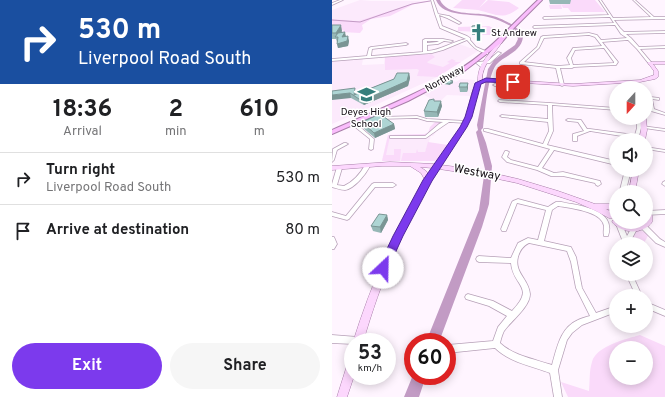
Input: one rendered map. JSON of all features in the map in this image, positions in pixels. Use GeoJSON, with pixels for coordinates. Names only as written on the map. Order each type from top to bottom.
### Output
{"type":"FeatureCollection","features":[{"type":"Feature","properties":{"kind":"highway","name":"Northway"},"geometry":{"type":"LineString","coordinates":[[332,132],[428,89],[456,74],[485,51],[537,0]]}},
{"type":"Feature","properties":{"kind":"highway","name":"Northway"},"geometry":{"type":"LineString","coordinates":[[332,127],[424,86],[493,47],[502,39],[512,25],[540,0]]}},
{"type":"Feature","properties":{"kind":"main road"},"geometry":{"type":"LineString","coordinates":[[483,81],[483,64],[502,39]]}},
{"type":"Feature","properties":{"kind":"main road"},"geometry":{"type":"LineString","coordinates":[[650,63],[665,63]]}},
{"type":"Feature","properties":{"kind":"main road"},"geometry":{"type":"LineString","coordinates":[[640,81],[656,76],[656,73],[650,63]]}},
{"type":"Feature","properties":{"kind":"main road"},"geometry":{"type":"LineString","coordinates":[[361,333],[383,268],[398,236],[428,180],[438,167],[466,122],[476,85],[483,81],[493,83],[527,82],[562,84],[609,82]]}},
{"type":"Feature","properties":{"kind":"main road"},"geometry":{"type":"LineString","coordinates":[[641,133],[644,127]]}},
{"type":"Feature","properties":{"kind":"main road"},"geometry":{"type":"LineString","coordinates":[[409,164],[424,172],[428,180]]}},
{"type":"Feature","properties":{"kind":"main road","name":"Westway"},"geometry":{"type":"LineString","coordinates":[[336,168],[409,164],[479,172],[530,185],[593,206],[609,216]]}},
{"type":"Feature","properties":{"kind":"main road","name":"Westway"},"geometry":{"type":"LineString","coordinates":[[593,206],[609,206]]}},
{"type":"Feature","properties":{"kind":"main road"},"geometry":{"type":"LineString","coordinates":[[342,397],[346,385]]}},
{"type":"Feature","properties":{"kind":"street"},"geometry":{"type":"LineString","coordinates":[[332,4],[342,0]]}},
{"type":"Feature","properties":{"kind":"street"},"geometry":{"type":"LineString","coordinates":[[432,0],[440,25],[443,29],[469,39],[475,48],[485,51]]}},
{"type":"Feature","properties":{"kind":"street"},"geometry":{"type":"LineString","coordinates":[[600,0],[622,33],[630,39],[650,63]]}},
{"type":"Feature","properties":{"kind":"street"},"geometry":{"type":"LineString","coordinates":[[634,0],[653,18]]}},
{"type":"Feature","properties":{"kind":"street"},"geometry":{"type":"LineString","coordinates":[[436,14],[448,17],[460,23]]}},
{"type":"Feature","properties":{"kind":"street"},"geometry":{"type":"LineString","coordinates":[[544,18],[665,18]]}},
{"type":"Feature","properties":{"kind":"street"},"geometry":{"type":"LineString","coordinates":[[534,27],[615,24]]}},
{"type":"Feature","properties":{"kind":"street"},"geometry":{"type":"LineString","coordinates":[[622,33],[665,32]]}},
{"type":"Feature","properties":{"kind":"street"},"geometry":{"type":"LineString","coordinates":[[591,34],[596,36],[604,47],[616,62],[615,64],[558,67],[525,64],[521,62],[535,51],[543,37],[591,34]]}},
{"type":"Feature","properties":{"kind":"street"},"geometry":{"type":"LineString","coordinates":[[350,53],[349,55],[369,55],[443,50],[469,39]]}},
{"type":"Feature","properties":{"kind":"street"},"geometry":{"type":"LineString","coordinates":[[599,41],[630,39]]}},
{"type":"Feature","properties":{"kind":"street"},"geometry":{"type":"LineString","coordinates":[[425,52],[425,40],[451,41]]}},
{"type":"Feature","properties":{"kind":"street"},"geometry":{"type":"LineString","coordinates":[[369,55],[371,48],[406,44]]}},
{"type":"Feature","properties":{"kind":"street"},"geometry":{"type":"LineString","coordinates":[[394,46],[395,52],[409,51]]}},
{"type":"Feature","properties":{"kind":"street"},"geometry":{"type":"LineString","coordinates":[[572,67],[569,58],[574,49],[604,47]]}},
{"type":"Feature","properties":{"kind":"street"},"geometry":{"type":"LineString","coordinates":[[638,48],[665,47]]}},
{"type":"Feature","properties":{"kind":"street"},"geometry":{"type":"LineString","coordinates":[[483,64],[489,62],[499,53]]}},
{"type":"Feature","properties":{"kind":"street"},"geometry":{"type":"LineString","coordinates":[[332,60],[369,55]]}},
{"type":"Feature","properties":{"kind":"street"},"geometry":{"type":"LineString","coordinates":[[558,67],[562,84]]}},
{"type":"Feature","properties":{"kind":"street"},"geometry":{"type":"LineString","coordinates":[[658,99],[650,97],[652,110],[665,114]]}},
{"type":"Feature","properties":{"kind":"street"},"geometry":{"type":"LineString","coordinates":[[500,101],[609,108]]}},
{"type":"Feature","properties":{"kind":"street"},"geometry":{"type":"LineString","coordinates":[[544,146],[550,135],[550,104]]}},
{"type":"Feature","properties":{"kind":"street"},"geometry":{"type":"LineString","coordinates":[[371,149],[372,139],[357,127],[381,116],[417,117],[427,120],[466,122]]}},
{"type":"Feature","properties":{"kind":"street"},"geometry":{"type":"LineString","coordinates":[[502,117],[551,121]]}},
{"type":"Feature","properties":{"kind":"street"},"geometry":{"type":"LineString","coordinates":[[568,120],[579,121],[586,131]]}},
{"type":"Feature","properties":{"kind":"street"},"geometry":{"type":"LineString","coordinates":[[392,137],[426,137],[441,125],[449,121]]}},
{"type":"Feature","properties":{"kind":"street"},"geometry":{"type":"LineString","coordinates":[[644,127],[665,130]]}},
{"type":"Feature","properties":{"kind":"street"},"geometry":{"type":"LineString","coordinates":[[486,130],[609,161]]}},
{"type":"Feature","properties":{"kind":"street"},"geometry":{"type":"LineString","coordinates":[[575,140],[575,135],[586,131],[609,133]]}},
{"type":"Feature","properties":{"kind":"street"},"geometry":{"type":"LineString","coordinates":[[398,143],[399,137]]}},
{"type":"Feature","properties":{"kind":"street"},"geometry":{"type":"LineString","coordinates":[[332,160],[335,149],[346,144]]}},
{"type":"Feature","properties":{"kind":"street"},"geometry":{"type":"LineString","coordinates":[[539,169],[552,148]]}},
{"type":"Feature","properties":{"kind":"street"},"geometry":{"type":"LineString","coordinates":[[653,149],[665,151]]}},
{"type":"Feature","properties":{"kind":"street"},"geometry":{"type":"LineString","coordinates":[[507,152],[504,157],[509,161],[539,169],[552,175],[563,174],[598,182],[598,184]]}},
{"type":"Feature","properties":{"kind":"street"},"geometry":{"type":"LineString","coordinates":[[336,168],[334,186],[345,188],[352,184],[367,166]]}},
{"type":"Feature","properties":{"kind":"street"},"geometry":{"type":"LineString","coordinates":[[332,214],[347,218],[374,185],[393,185]]}},
{"type":"Feature","properties":{"kind":"street"},"geometry":{"type":"LineString","coordinates":[[504,229],[515,202],[524,202],[549,209]]}},
{"type":"Feature","properties":{"kind":"street"},"geometry":{"type":"LineString","coordinates":[[540,242],[549,209],[557,204],[593,211],[601,216],[607,223],[608,228],[606,234]]}},
{"type":"Feature","properties":{"kind":"street"},"geometry":{"type":"LineString","coordinates":[[653,212],[665,212]]}},
{"type":"Feature","properties":{"kind":"street"},"geometry":{"type":"LineString","coordinates":[[629,237],[634,229]]}},
{"type":"Feature","properties":{"kind":"street"},"geometry":{"type":"LineString","coordinates":[[646,229],[658,241],[665,245]]}},
{"type":"Feature","properties":{"kind":"street"},"geometry":{"type":"LineString","coordinates":[[332,239],[334,241],[332,247]]}},
{"type":"Feature","properties":{"kind":"street"},"geometry":{"type":"LineString","coordinates":[[554,370],[500,350],[496,344],[497,336],[501,328],[523,304],[527,292],[516,271],[514,260],[520,245],[523,242],[528,240],[569,249],[572,253],[574,269],[580,289],[594,316]]}},
{"type":"Feature","properties":{"kind":"street"},"geometry":{"type":"LineString","coordinates":[[479,259],[514,260]]}},
{"type":"Feature","properties":{"kind":"street"},"geometry":{"type":"LineString","coordinates":[[468,297],[491,303],[512,316]]}},
{"type":"Feature","properties":{"kind":"street"},"geometry":{"type":"LineString","coordinates":[[653,308],[665,313]]}},
{"type":"Feature","properties":{"kind":"street"},"geometry":{"type":"LineString","coordinates":[[558,397],[554,370],[564,338],[569,331],[579,323],[609,311]]}},
{"type":"Feature","properties":{"kind":"street"},"geometry":{"type":"LineString","coordinates":[[332,339],[344,340]]}},
{"type":"Feature","properties":{"kind":"street"},"geometry":{"type":"LineString","coordinates":[[456,348],[496,344]]}},
{"type":"Feature","properties":{"kind":"shaded area"},"geometry":{"type":"Polygon","coordinates":[[[360,0],[430,1],[414,3],[358,21],[332,19],[332,10],[360,0]]]}},
{"type":"Feature","properties":{"kind":"shaded area"},"geometry":{"type":"Polygon","coordinates":[[[436,0],[440,0],[448,9],[455,11],[500,18],[517,28],[523,37],[519,47],[499,62],[493,70],[487,94],[483,128],[481,130],[492,166],[489,204],[482,227],[442,333],[430,333],[479,210],[485,169],[476,132],[478,130],[477,125],[488,69],[494,60],[515,45],[518,39],[514,28],[505,23],[488,17],[459,14],[445,10],[436,0]]]}},
{"type":"Feature","properties":{"kind":"shaded area"},"geometry":{"type":"Polygon","coordinates":[[[462,0],[486,0],[479,8],[488,0],[509,2],[519,8],[508,14],[494,15],[478,10],[453,8],[462,0]]]}},
{"type":"Feature","properties":{"kind":"shaded area"},"geometry":{"type":"Polygon","coordinates":[[[569,0],[595,0],[605,12],[571,12],[568,8],[563,8],[561,4],[570,4],[569,0]]]}},
{"type":"Feature","properties":{"kind":"shaded area"},"geometry":{"type":"Polygon","coordinates":[[[430,1],[414,4],[390,16],[371,19],[362,25],[363,29],[360,33],[342,32],[344,30],[332,30],[332,19],[358,21],[414,3],[430,1]]]}},
{"type":"Feature","properties":{"kind":"shaded area"},"geometry":{"type":"Polygon","coordinates":[[[561,4],[562,9],[550,9],[549,5],[561,4]]]}},
{"type":"Feature","properties":{"kind":"shaded area"},"geometry":{"type":"Polygon","coordinates":[[[489,26],[496,30],[499,35],[482,35],[483,33],[481,32],[458,31],[458,27],[489,26]]]}},
{"type":"Feature","properties":{"kind":"shaded area","name":"Deyes High School"},"geometry":{"type":"Polygon","coordinates":[[[458,44],[478,51],[437,77],[332,124],[332,60],[363,58],[362,65],[384,64],[385,56],[440,52],[458,44]]]}},
{"type":"Feature","properties":{"kind":"shaded area"},"geometry":{"type":"Polygon","coordinates":[[[431,54],[435,57],[427,62],[428,63],[443,67],[450,63],[447,62],[452,59],[456,61],[454,62],[461,62],[437,77],[417,76],[419,70],[417,69],[385,70],[385,57],[431,54]]]}},
{"type":"Feature","properties":{"kind":"shaded area"},"geometry":{"type":"Polygon","coordinates":[[[450,79],[456,82],[461,79],[475,80],[471,96],[447,95],[438,103],[423,94],[450,79]]]}},
{"type":"Feature","properties":{"kind":"shaded area"},"geometry":{"type":"Polygon","coordinates":[[[435,122],[441,122],[425,136],[390,136],[386,155],[394,155],[394,149],[401,149],[400,161],[382,161],[388,135],[428,133],[430,127],[435,122]]]}},
{"type":"Feature","properties":{"kind":"shaded area"},"geometry":{"type":"Polygon","coordinates":[[[436,132],[433,136],[431,136],[425,152],[418,161],[382,161],[388,135],[429,134],[436,132]]]}},
{"type":"Feature","properties":{"kind":"shaded area"},"geometry":{"type":"Polygon","coordinates":[[[428,142],[448,145],[435,161],[401,161],[403,153],[416,153],[417,149],[418,152],[425,152],[428,142]]]}},
{"type":"Feature","properties":{"kind":"shaded area"},"geometry":{"type":"Polygon","coordinates":[[[642,231],[649,234],[647,237],[631,237],[634,232],[642,231]]]}},
{"type":"Feature","properties":{"kind":"shaded area"},"geometry":{"type":"Polygon","coordinates":[[[640,335],[665,346],[665,397],[568,397],[561,382],[589,391],[590,369],[592,362],[599,352],[609,345],[609,385],[653,385],[653,341],[620,341],[640,335]]]}},
{"type":"Feature","properties":{"kind":"shaded area"},"geometry":{"type":"Polygon","coordinates":[[[409,385],[423,385],[419,397],[404,397],[409,385]]]}},
{"type":"Feature","properties":{"kind":"building"},"geometry":{"type":"Polygon","coordinates":[[[332,25],[341,25],[336,33],[332,33],[332,25]]]}},
{"type":"Feature","properties":{"kind":"building"},"geometry":{"type":"Polygon","coordinates":[[[480,25],[481,29],[472,30],[472,26],[480,25]]]}},
{"type":"Feature","properties":{"kind":"building"},"geometry":{"type":"Polygon","coordinates":[[[345,32],[342,37],[348,36],[347,41],[337,44],[338,37],[335,37],[338,33],[345,32]]]}},
{"type":"Feature","properties":{"kind":"building"},"geometry":{"type":"Polygon","coordinates":[[[397,73],[409,73],[407,81],[362,101],[350,93],[332,95],[332,91],[355,88],[354,95],[394,79],[397,73]]]}},
{"type":"Feature","properties":{"kind":"building"},"geometry":{"type":"Polygon","coordinates":[[[448,80],[453,81],[449,84],[444,82],[448,80]]]}},
{"type":"Feature","properties":{"kind":"building"},"geometry":{"type":"Polygon","coordinates":[[[460,83],[468,83],[467,87],[459,87],[460,83]]]}},
{"type":"Feature","properties":{"kind":"building"},"geometry":{"type":"Polygon","coordinates":[[[434,99],[434,101],[441,101],[437,112],[424,111],[429,100],[434,99]]]}},
{"type":"Feature","properties":{"kind":"building"},"geometry":{"type":"Polygon","coordinates":[[[380,114],[394,124],[374,133],[362,122],[380,114]]]}},
{"type":"Feature","properties":{"kind":"building"},"geometry":{"type":"Polygon","coordinates":[[[379,214],[387,215],[380,227],[371,226],[379,214]]]}},
{"type":"Feature","properties":{"kind":"waterway"},"geometry":{"type":"LineString","coordinates":[[332,20],[360,22],[412,4],[430,1]]}},
{"type":"Feature","properties":{"kind":"place","name":"St Andrew"},"geometry":{"type":"Point","coordinates":[478,33]}},
{"type":"Feature","properties":{"kind":"place","name":"Deyes High School"},"geometry":{"type":"Point","coordinates":[366,95]}},
{"type":"Feature","properties":{"kind":"route"},"geometry":{"type":"LineString","coordinates":[[383,268],[398,236],[428,180],[464,127],[476,85],[486,80],[513,82]]}}]}
